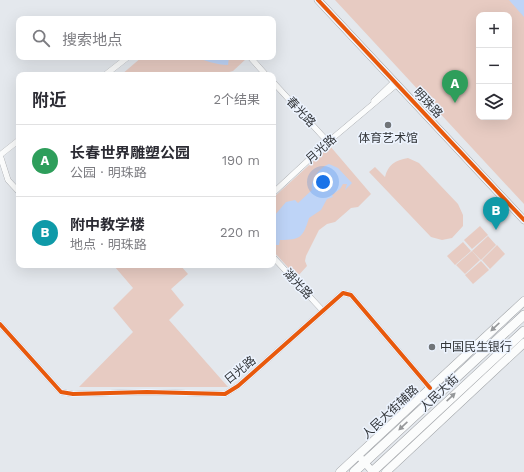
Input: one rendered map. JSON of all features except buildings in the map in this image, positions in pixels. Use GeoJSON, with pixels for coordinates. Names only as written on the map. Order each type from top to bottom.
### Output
{"type":"FeatureCollection","features":[{"type":"Feature","properties":{"kind":"main road","name":"人民大街辅路"},"geometry":{"type":"LineString","coordinates":[[340,472],[362,459],[430,388],[524,301]]}},
{"type":"Feature","properties":{"kind":"main road","name":"人民大街"},"geometry":{"type":"LineString","coordinates":[[354,472],[362,459],[524,315]]}},
{"type":"Feature","properties":{"kind":"main road","name":"人民大街"},"geometry":{"type":"LineString","coordinates":[[373,472],[524,331]]}},
{"type":"Feature","properties":{"kind":"main road"},"geometry":{"type":"LineString","coordinates":[[386,472],[524,343]]}},
{"type":"Feature","properties":{"kind":"street","name":"明珠路"},"geometry":{"type":"LineString","coordinates":[[318,0],[524,220]]}},
{"type":"Feature","properties":{"kind":"street"},"geometry":{"type":"LineString","coordinates":[[110,72],[124,60]]}},
{"type":"Feature","properties":{"kind":"street"},"geometry":{"type":"LineString","coordinates":[[253,60],[263,72]]}},
{"type":"Feature","properties":{"kind":"street","name":"月光路"},"geometry":{"type":"LineString","coordinates":[[276,190],[328,142],[396,83]]}},
{"type":"Feature","properties":{"kind":"street","name":"春光路"},"geometry":{"type":"LineString","coordinates":[[276,85],[328,142]]}},
{"type":"Feature","properties":{"kind":"street"},"geometry":{"type":"LineString","coordinates":[[16,142],[0,155],[8,180],[16,189]]}},
{"type":"Feature","properties":{"kind":"street","name":"湖光路"},"geometry":{"type":"LineString","coordinates":[[276,260],[323,311]]}},
{"type":"Feature","properties":{"kind":"street","name":"日光路"},"geometry":{"type":"LineString","coordinates":[[0,324],[61,392],[73,394],[147,392],[225,394],[238,386],[343,293],[351,295],[430,388]]}},
{"type":"Feature","properties":{"kind":"street"},"geometry":{"type":"LineString","coordinates":[[362,459],[373,472]]}},
{"type":"Feature","properties":{"kind":"shaded area"},"geometry":{"type":"Polygon","coordinates":[[[335,0],[524,0],[524,204],[335,0]]]}},
{"type":"Feature","properties":{"kind":"shaded area"},"geometry":{"type":"Polygon","coordinates":[[[138,60],[245,60],[233,71],[229,72],[124,72],[138,60]]]}},
{"type":"Feature","properties":{"kind":"shaded area"},"geometry":{"type":"Polygon","coordinates":[[[330,146],[371,194],[358,207],[351,208],[335,222],[327,224],[319,230],[306,256],[305,261],[307,266],[297,277],[276,254],[276,195],[330,146]]]}},
{"type":"Feature","properties":{"kind":"shaded area"},"geometry":{"type":"Polygon","coordinates":[[[408,158],[419,163],[458,204],[463,215],[463,226],[452,238],[442,240],[431,237],[369,172],[375,167],[385,177],[390,166],[399,160],[408,158]]]}},
{"type":"Feature","properties":{"kind":"shaded area"},"geometry":{"type":"Polygon","coordinates":[[[480,226],[488,235],[472,249],[464,240],[480,226]]]}},
{"type":"Feature","properties":{"kind":"shaded area"},"geometry":{"type":"Polygon","coordinates":[[[488,236],[496,245],[481,260],[472,251],[488,236]]]}},
{"type":"Feature","properties":{"kind":"shaded area"},"geometry":{"type":"Polygon","coordinates":[[[463,242],[471,251],[455,265],[447,256],[463,242]]]}},
{"type":"Feature","properties":{"kind":"shaded area"},"geometry":{"type":"Polygon","coordinates":[[[497,245],[505,254],[490,269],[482,260],[497,245]]]}},
{"type":"Feature","properties":{"kind":"shaded area"},"geometry":{"type":"Polygon","coordinates":[[[472,251],[480,260],[465,274],[456,265],[472,251]]]}},
{"type":"Feature","properties":{"kind":"shaded area"},"geometry":{"type":"Polygon","coordinates":[[[481,261],[489,270],[473,284],[465,275],[481,261]]]}},
{"type":"Feature","properties":{"kind":"shaded area"},"geometry":{"type":"Polygon","coordinates":[[[116,268],[183,268],[188,274],[171,289],[184,305],[169,320],[228,387],[79,387],[133,332],[113,308],[133,288],[116,268]]]}},
{"type":"Feature","properties":{"kind":"water"},"geometry":{"type":"Polygon","coordinates":[[[509,0],[524,0],[524,17],[509,0]]]}},
{"type":"Feature","properties":{"kind":"water"},"geometry":{"type":"Polygon","coordinates":[[[204,60],[229,60],[228,65],[204,60]]]}},
{"type":"Feature","properties":{"kind":"water"},"geometry":{"type":"Polygon","coordinates":[[[329,164],[338,168],[352,183],[345,190],[347,184],[343,184],[340,189],[332,195],[333,197],[327,199],[321,210],[309,218],[303,233],[300,236],[293,239],[280,240],[279,245],[276,245],[276,214],[286,202],[295,200],[298,203],[312,190],[316,174],[329,164]]]}},
{"type":"Feature","properties":{"kind":"cycle path"},"geometry":{"type":"LineString","coordinates":[[318,0],[524,220]]}},
{"type":"Feature","properties":{"kind":"cycle path"},"geometry":{"type":"LineString","coordinates":[[0,324],[61,392],[73,394],[147,392],[225,394],[238,386],[343,293],[351,295],[430,388]]}},
{"type":"Feature","properties":{"kind":"place","name":"长春世界雕塑公园"},"geometry":{"type":"Point","coordinates":[455,103]}},
{"type":"Feature","properties":{"kind":"place","name":"体育艺术馆"},"geometry":{"type":"Point","coordinates":[388,125]}},
{"type":"Feature","properties":{"kind":"place","name":"附中教学楼"},"geometry":{"type":"Point","coordinates":[496,230]}},
{"type":"Feature","properties":{"kind":"place","name":"中国民生银行"},"geometry":{"type":"Point","coordinates":[432,347]}}]}
